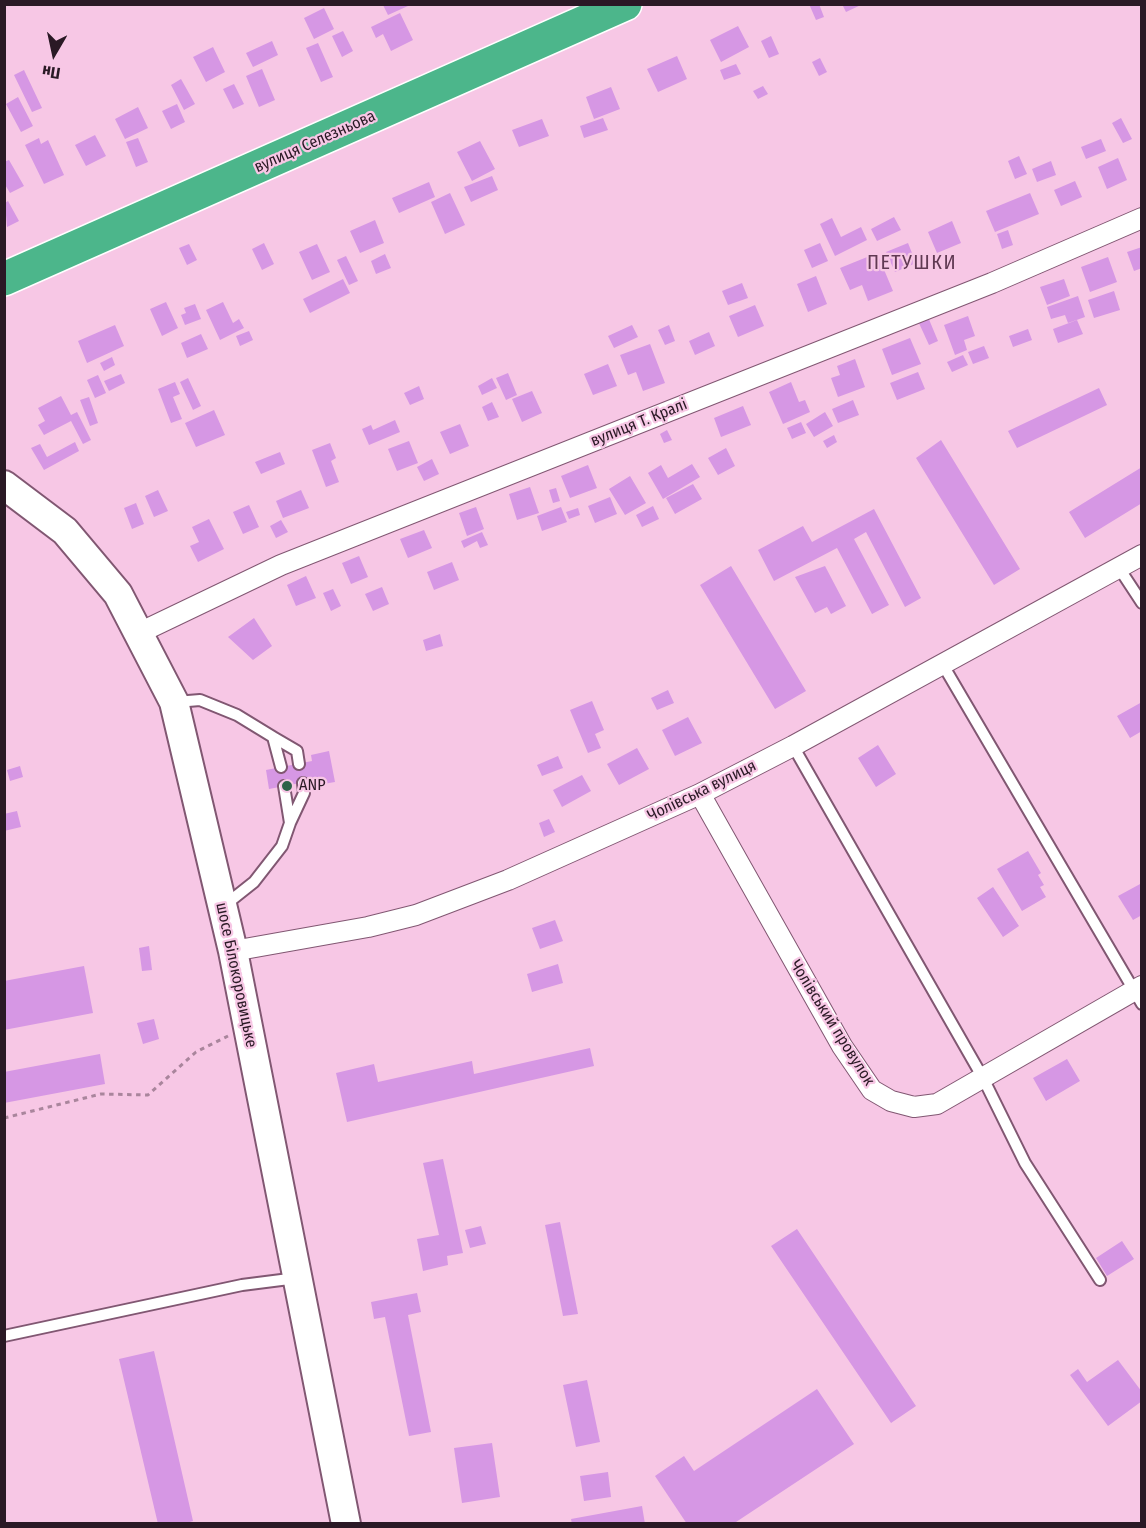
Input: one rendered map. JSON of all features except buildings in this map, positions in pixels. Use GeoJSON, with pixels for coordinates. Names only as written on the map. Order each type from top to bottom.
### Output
{"type":"FeatureCollection","features":[{"type":"Feature","properties":{"kind":"highway","name":"вулиця Селезньова"},"geometry":{"type":"LineString","coordinates":[[4,279],[625,4]]}},
{"type":"Feature","properties":{"kind":"main road","name":"шосе Білокоровицьке"},"geometry":{"type":"LineString","coordinates":[[4,485],[65,531],[118,594],[174,702],[233,951],[346,1524]]}},
{"type":"Feature","properties":{"kind":"street","name":"вулиця Т. Кралі"},"geometry":{"type":"LineString","coordinates":[[139,633],[281,565],[992,283],[1142,218]]}},
{"type":"Feature","properties":{"kind":"street","name":"Чолівська вулиця"},"geometry":{"type":"LineString","coordinates":[[233,951],[368,927],[416,915],[508,880],[700,794],[943,665],[1142,555]]}},
{"type":"Feature","properties":{"kind":"street","name":"Чолівський провулок"},"geometry":{"type":"LineString","coordinates":[[700,794],[810,992],[872,1090],[891,1101],[914,1107],[937,1104],[1139,994]]}},
{"type":"Feature","properties":{"kind":"lane"},"geometry":{"type":"LineString","coordinates":[[1119,568],[1142,603]]}},
{"type":"Feature","properties":{"kind":"lane","name":"Чолівський провулок"},"geometry":{"type":"LineString","coordinates":[[943,665],[1139,994]]}},
{"type":"Feature","properties":{"kind":"lane"},"geometry":{"type":"LineString","coordinates":[[174,702],[200,700],[237,715],[297,751],[299,764]]}},
{"type":"Feature","properties":{"kind":"lane"},"geometry":{"type":"LineString","coordinates":[[273,737],[280,767]]}},
{"type":"Feature","properties":{"kind":"lane"},"geometry":{"type":"LineString","coordinates":[[792,746],[983,1078],[1025,1163],[1100,1280]]}},
{"type":"Feature","properties":{"kind":"lane"},"geometry":{"type":"LineString","coordinates":[[222,907],[254,882],[282,846],[303,793],[303,783]]}},
{"type":"Feature","properties":{"kind":"lane"},"geometry":{"type":"LineString","coordinates":[[284,786],[290,823]]}},
{"type":"Feature","properties":{"kind":"lane"},"geometry":{"type":"LineString","coordinates":[[4,1336],[219,1289],[298,1278]]}},
{"type":"Feature","properties":{"kind":"path"},"geometry":{"type":"LineString","coordinates":[[4,1118],[101,1094],[148,1095],[196,1052],[248,1026]]}},
{"type":"Feature","properties":{"kind":"place","name":"ANP"},"geometry":{"type":"Point","coordinates":[287,786]}},
{"type":"Feature","properties":{"kind":"district","name":"ПЕТУШКИ"},"geometry":{"type":"Point","coordinates":[912,263]}}]}
